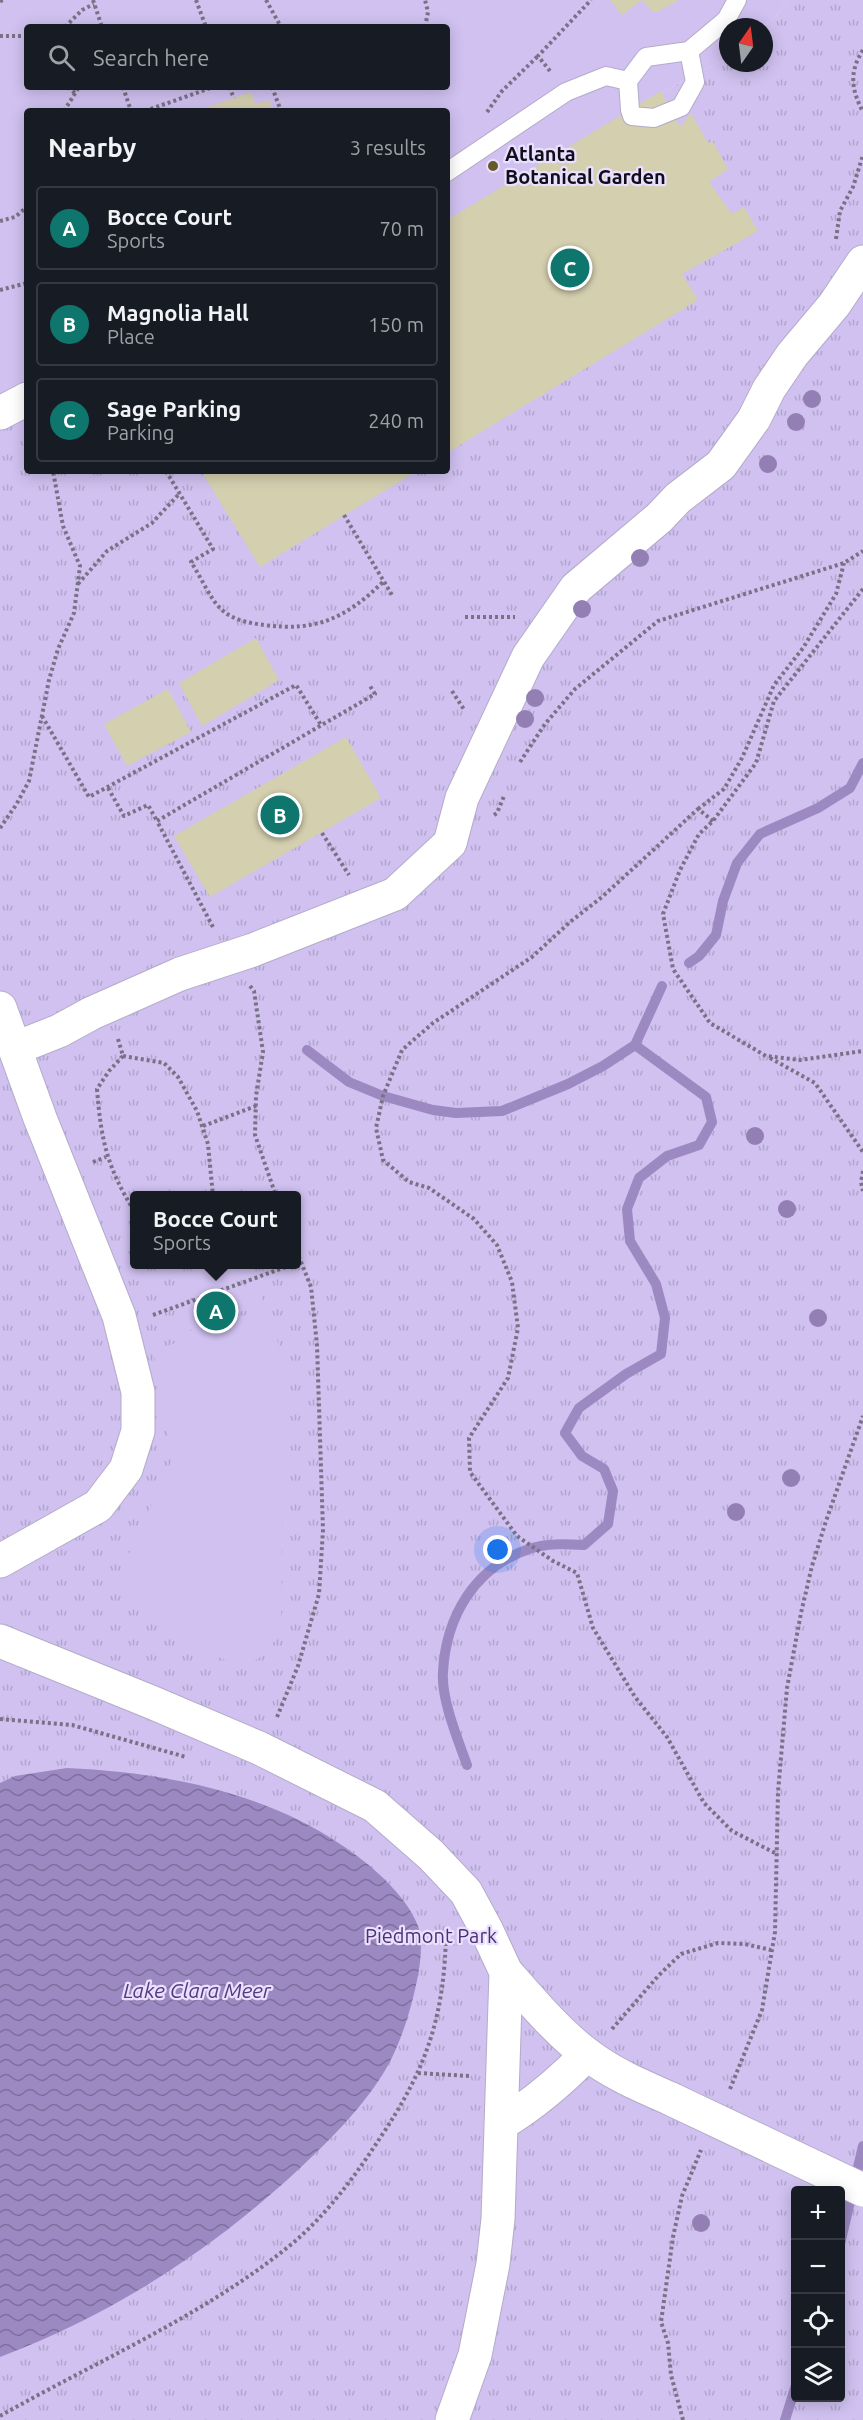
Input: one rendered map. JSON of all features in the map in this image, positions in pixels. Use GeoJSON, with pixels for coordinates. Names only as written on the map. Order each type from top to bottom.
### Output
{"type":"FeatureCollection","features":[{"type":"Feature","properties":{"kind":"street"},"geometry":{"type":"LineString","coordinates":[[16,1048],[59,1031],[92,1013],[153,988],[180,974],[229,958],[395,894],[450,843],[462,798],[528,657],[576,588],[659,518],[678,498],[721,465],[754,419],[769,389],[786,364],[834,305],[861,265]]}},
{"type":"Feature","properties":{"kind":"street"},"geometry":{"type":"LineString","coordinates":[[0,413],[24,401]]}},
{"type":"Feature","properties":{"kind":"street"},"geometry":{"type":"LineString","coordinates":[[0,1008],[40,1119],[122,1326],[138,1392],[138,1431],[126,1469],[98,1506],[0,1561]]}},
{"type":"Feature","properties":{"kind":"street"},"geometry":{"type":"LineString","coordinates":[[0,1641],[259,1748],[375,1806],[431,1855],[466,1892],[506,1972],[541,2012],[587,2054],[624,2077],[863,2190]]}},
{"type":"Feature","properties":{"kind":"street"},"geometry":{"type":"LineString","coordinates":[[452,2420],[475,2355],[493,2264],[498,2219],[506,1972]]}},
{"type":"Feature","properties":{"kind":"street"},"geometry":{"type":"LineString","coordinates":[[501,2124],[530,2107],[558,2085],[587,2054]]}},
{"type":"Feature","properties":{"kind":"lane"},"geometry":{"type":"LineString","coordinates":[[689,51],[695,82],[681,107],[654,118],[632,117],[628,81],[646,57],[689,51],[726,20],[737,0]]}},
{"type":"Feature","properties":{"kind":"lane"},"geometry":{"type":"LineString","coordinates":[[450,170],[566,92],[606,76],[628,81]]}},
{"type":"Feature","properties":{"kind":"path"},"geometry":{"type":"LineString","coordinates":[[196,0],[205,24]]}},
{"type":"Feature","properties":{"kind":"path"},"geometry":{"type":"LineString","coordinates":[[266,0],[279,24]]}},
{"type":"Feature","properties":{"kind":"path"},"geometry":{"type":"LineString","coordinates":[[425,0],[428,12],[426,24]]}},
{"type":"Feature","properties":{"kind":"path"},"geometry":{"type":"LineString","coordinates":[[489,144],[486,110],[591,0]]}},
{"type":"Feature","properties":{"kind":"path"},"geometry":{"type":"LineString","coordinates":[[67,24],[94,2],[101,24]]}},
{"type":"Feature","properties":{"kind":"path"},"geometry":{"type":"LineString","coordinates":[[0,36],[24,36]]}},
{"type":"Feature","properties":{"kind":"path"},"geometry":{"type":"LineString","coordinates":[[863,50],[851,77],[863,112]]}},
{"type":"Feature","properties":{"kind":"path"},"geometry":{"type":"LineString","coordinates":[[538,56],[566,92]]}},
{"type":"Feature","properties":{"kind":"path"},"geometry":{"type":"LineString","coordinates":[[72,90],[75,93]]}},
{"type":"Feature","properties":{"kind":"path"},"geometry":{"type":"LineString","coordinates":[[66,108],[77,90]]}},
{"type":"Feature","properties":{"kind":"path"},"geometry":{"type":"LineString","coordinates":[[124,90],[130,108]]}},
{"type":"Feature","properties":{"kind":"path"},"geometry":{"type":"LineString","coordinates":[[154,108],[204,90]]}},
{"type":"Feature","properties":{"kind":"path"},"geometry":{"type":"LineString","coordinates":[[230,90],[234,98]]}},
{"type":"Feature","properties":{"kind":"path"},"geometry":{"type":"LineString","coordinates":[[273,90],[280,108]]}},
{"type":"Feature","properties":{"kind":"path"},"geometry":{"type":"LineString","coordinates":[[861,265],[841,256],[835,238],[840,211],[853,187],[863,155]]}},
{"type":"Feature","properties":{"kind":"path"},"geometry":{"type":"LineString","coordinates":[[0,221],[15,217],[24,210]]}},
{"type":"Feature","properties":{"kind":"path"},"geometry":{"type":"LineString","coordinates":[[0,290],[24,284]]}},
{"type":"Feature","properties":{"kind":"path"},"geometry":{"type":"LineString","coordinates":[[0,828],[29,781],[58,649],[74,613],[80,566],[63,526],[53,474]]}},
{"type":"Feature","properties":{"kind":"path"},"geometry":{"type":"LineString","coordinates":[[168,474],[213,549],[191,562],[221,609],[244,622],[295,628],[315,625],[352,609],[384,581]]}},
{"type":"Feature","properties":{"kind":"path"},"geometry":{"type":"LineString","coordinates":[[77,585],[107,551],[152,524],[180,494]]}},
{"type":"Feature","properties":{"kind":"path"},"geometry":{"type":"LineString","coordinates":[[344,515],[392,595]]}},
{"type":"Feature","properties":{"kind":"path"},"geometry":{"type":"LineString","coordinates":[[516,768],[545,724],[575,690],[658,621],[844,563],[863,551]]}},
{"type":"Feature","properties":{"kind":"path"},"geometry":{"type":"LineString","coordinates":[[777,1854],[732,1831],[704,1803],[667,1737],[635,1696],[593,1628],[577,1573],[554,1561],[517,1536],[470,1472],[469,1438],[508,1378],[518,1328],[512,1282],[496,1245],[474,1219],[429,1188],[409,1182],[383,1160],[376,1128],[383,1096],[402,1050],[450,1011],[532,957],[698,809],[724,789],[742,758],[774,685],[803,648],[836,594],[844,563]]}},
{"type":"Feature","properties":{"kind":"path"},"geometry":{"type":"LineString","coordinates":[[863,589],[774,701],[756,763],[713,821],[699,834],[680,870],[663,914],[674,969],[710,1023],[815,1083],[863,1152]]}},
{"type":"Feature","properties":{"kind":"path"},"geometry":{"type":"LineString","coordinates":[[42,716],[89,797],[296,685],[321,725]]}},
{"type":"Feature","properties":{"kind":"path"},"geometry":{"type":"LineString","coordinates":[[156,821],[375,694],[370,686]]}},
{"type":"Feature","properties":{"kind":"path"},"geometry":{"type":"LineString","coordinates":[[452,691],[466,713]]}},
{"type":"Feature","properties":{"kind":"path"},"geometry":{"type":"LineString","coordinates":[[108,788],[124,816],[148,806],[229,958],[254,991],[263,1052],[255,1135],[274,1191]]}},
{"type":"Feature","properties":{"kind":"path"},"geometry":{"type":"LineString","coordinates":[[450,843],[497,813],[505,795]]}},
{"type":"Feature","properties":{"kind":"path"},"geometry":{"type":"LineString","coordinates":[[698,809],[713,821]]}},
{"type":"Feature","properties":{"kind":"path"},"geometry":{"type":"LineString","coordinates":[[322,833],[367,904]]}},
{"type":"Feature","properties":{"kind":"path"},"geometry":{"type":"LineString","coordinates":[[766,1056],[800,1060],[863,1051]]}},
{"type":"Feature","properties":{"kind":"path"},"geometry":{"type":"LineString","coordinates":[[130,1204],[117,1184],[106,1156],[97,1089],[123,1056],[164,1062],[178,1077],[197,1111],[208,1144],[213,1191]]}},
{"type":"Feature","properties":{"kind":"path"},"geometry":{"type":"LineString","coordinates":[[202,1126],[256,1106]]}},
{"type":"Feature","properties":{"kind":"path"},"geometry":{"type":"LineString","coordinates":[[863,1171],[861,1182],[863,1191]]}},
{"type":"Feature","properties":{"kind":"path"},"geometry":{"type":"LineString","coordinates":[[122,1326],[281,1269]]}},
{"type":"Feature","properties":{"kind":"path"},"geometry":{"type":"LineString","coordinates":[[259,1748],[280,1711],[298,1666],[318,1594],[322,1530],[317,1345],[311,1287],[301,1269]]}},
{"type":"Feature","properties":{"kind":"path"},"geometry":{"type":"LineString","coordinates":[[730,2088],[762,2010],[775,1932],[778,1792],[787,1688],[801,1613],[826,1521],[863,1416]]}},
{"type":"Feature","properties":{"kind":"path"},"geometry":{"type":"LineString","coordinates":[[0,1719],[72,1725],[188,1758]]}},
{"type":"Feature","properties":{"kind":"path"},"geometry":{"type":"LineString","coordinates":[[0,2416],[195,2312],[237,2285],[294,2242],[332,2204],[374,2148],[405,2101],[418,2073],[441,2008],[446,1971],[446,1927]]}},
{"type":"Feature","properties":{"kind":"path"},"geometry":{"type":"LineString","coordinates":[[587,2054],[681,1954],[717,1943],[745,1944],[771,1950]]}},
{"type":"Feature","properties":{"kind":"path"},"geometry":{"type":"LineString","coordinates":[[418,2073],[503,2078]]}},
{"type":"Feature","properties":{"kind":"path"},"geometry":{"type":"LineString","coordinates":[[683,2420],[671,2375],[668,2343],[661,2322],[673,2237],[682,2196],[696,2161]]}},
{"type":"Feature","properties":{"kind":"green space","name":"Atlanta Botanical Garden"},"geometry":{"type":"Polygon","coordinates":[[[0,0],[788,0],[773,19],[719,18],[719,63],[662,92],[450,219],[450,108],[24,108],[24,381],[0,393],[0,0]]]}},
{"type":"Feature","properties":{"kind":"green space","name":"Piedmont Park"},"geometry":{"type":"Polygon","coordinates":[[[788,0],[863,0],[863,2420],[0,2420],[0,393],[24,381],[24,474],[450,474],[450,219],[662,92],[719,63],[719,72],[773,72],[773,19],[788,0]]]}},
{"type":"Feature","properties":{"kind":"green space"},"geometry":{"type":"Polygon","coordinates":[[[220,1269],[251,1269],[253,1275],[164,1308],[158,1291],[220,1269]]]}},
{"type":"Feature","properties":{"kind":"green space"},"geometry":{"type":"Polygon","coordinates":[[[257,1286],[264,1303],[174,1336],[167,1318],[257,1286]]]}},
{"type":"Feature","properties":{"kind":"green space"},"geometry":{"type":"Polygon","coordinates":[[[265,1315],[276,1333],[284,1374],[281,1632],[264,1655],[243,1667],[210,1654],[122,1595],[123,1567],[171,1462],[160,1382],[153,1352],[199,1333],[265,1315]]]}},
{"type":"Feature","properties":{"kind":"water","name":"Lake Clara Meer"},"geometry":{"type":"Polygon","coordinates":[[[67,1768],[138,1774],[209,1788],[278,1810],[310,1826],[362,1860],[405,1902],[420,1934],[420,1962],[405,2024],[387,2067],[358,2108],[299,2169],[231,2227],[159,2278],[82,2321],[0,2357],[0,1783],[15,1776],[67,1768]]]}},
{"type":"Feature","properties":{"kind":"building"},"geometry":{"type":"Polygon","coordinates":[[[610,0],[642,0],[622,15],[610,0]]]}},
{"type":"Feature","properties":{"kind":"building"},"geometry":{"type":"Polygon","coordinates":[[[642,0],[679,0],[653,12],[642,0]]]}},
{"type":"Feature","properties":{"kind":"building"},"geometry":{"type":"Polygon","coordinates":[[[661,91],[680,127],[691,113],[708,143],[712,140],[728,169],[709,182],[732,214],[744,207],[758,231],[682,274],[698,300],[450,451],[450,218],[661,91]]]}},
{"type":"Feature","properties":{"kind":"building"},"geometry":{"type":"Polygon","coordinates":[[[251,92],[255,104],[269,100],[272,108],[205,108],[251,92]]]}},
{"type":"Feature","properties":{"kind":"building"},"geometry":{"type":"Polygon","coordinates":[[[203,474],[412,474],[260,567],[203,474]]]}},
{"type":"Feature","properties":{"kind":"building"},"geometry":{"type":"Polygon","coordinates":[[[256,638],[279,680],[202,726],[179,683],[256,638]]]}},
{"type":"Feature","properties":{"kind":"building"},"geometry":{"type":"Polygon","coordinates":[[[168,689],[191,732],[127,766],[104,724],[168,689]]]}},
{"type":"Feature","properties":{"kind":"building"},"geometry":{"type":"Polygon","coordinates":[[[346,737],[381,798],[210,897],[174,836],[346,737]]]}},
{"type":"Feature","properties":{"kind":"waterway"},"geometry":{"type":"LineString","coordinates":[[689,963],[699,956],[716,935],[723,901],[737,863],[760,834],[818,808],[850,788],[863,763]]}},
{"type":"Feature","properties":{"kind":"waterway"},"geometry":{"type":"LineString","coordinates":[[307,1050],[349,1082],[383,1096],[433,1110],[456,1113],[502,1111],[568,1084],[603,1066],[635,1045],[662,986]]}},
{"type":"Feature","properties":{"kind":"waterway"},"geometry":{"type":"LineString","coordinates":[[467,1765],[451,1719],[443,1683],[445,1651],[457,1613],[479,1581],[510,1557],[542,1546],[584,1545],[608,1524],[613,1491],[604,1469],[582,1456],[565,1433],[579,1408],[626,1374],[661,1354],[665,1318],[656,1284],[630,1241],[627,1209],[639,1178],[667,1156],[699,1145],[712,1122],[706,1097],[635,1045]]}},
{"type":"Feature","properties":{"kind":"waterway"},"geometry":{"type":"LineString","coordinates":[[841,2240],[863,2146]]}},
{"type":"Feature","properties":{"kind":"waterway"},"geometry":{"type":"LineString","coordinates":[[785,2420],[791,2401]]}},
{"type":"Feature","properties":{"kind":"place","name":"Atlanta Botanical Garden"},"geometry":{"type":"Point","coordinates":[493,166]}},
{"type":"Feature","properties":{"kind":"place","name":"Sage Parking"},"geometry":{"type":"Point","coordinates":[570,268]}},
{"type":"Feature","properties":{"kind":"place","name":"Magnolia Hall"},"geometry":{"type":"Point","coordinates":[280,815]}},
{"type":"Feature","properties":{"kind":"place","name":"Bocce Court"},"geometry":{"type":"Point","coordinates":[216,1311]}}]}
